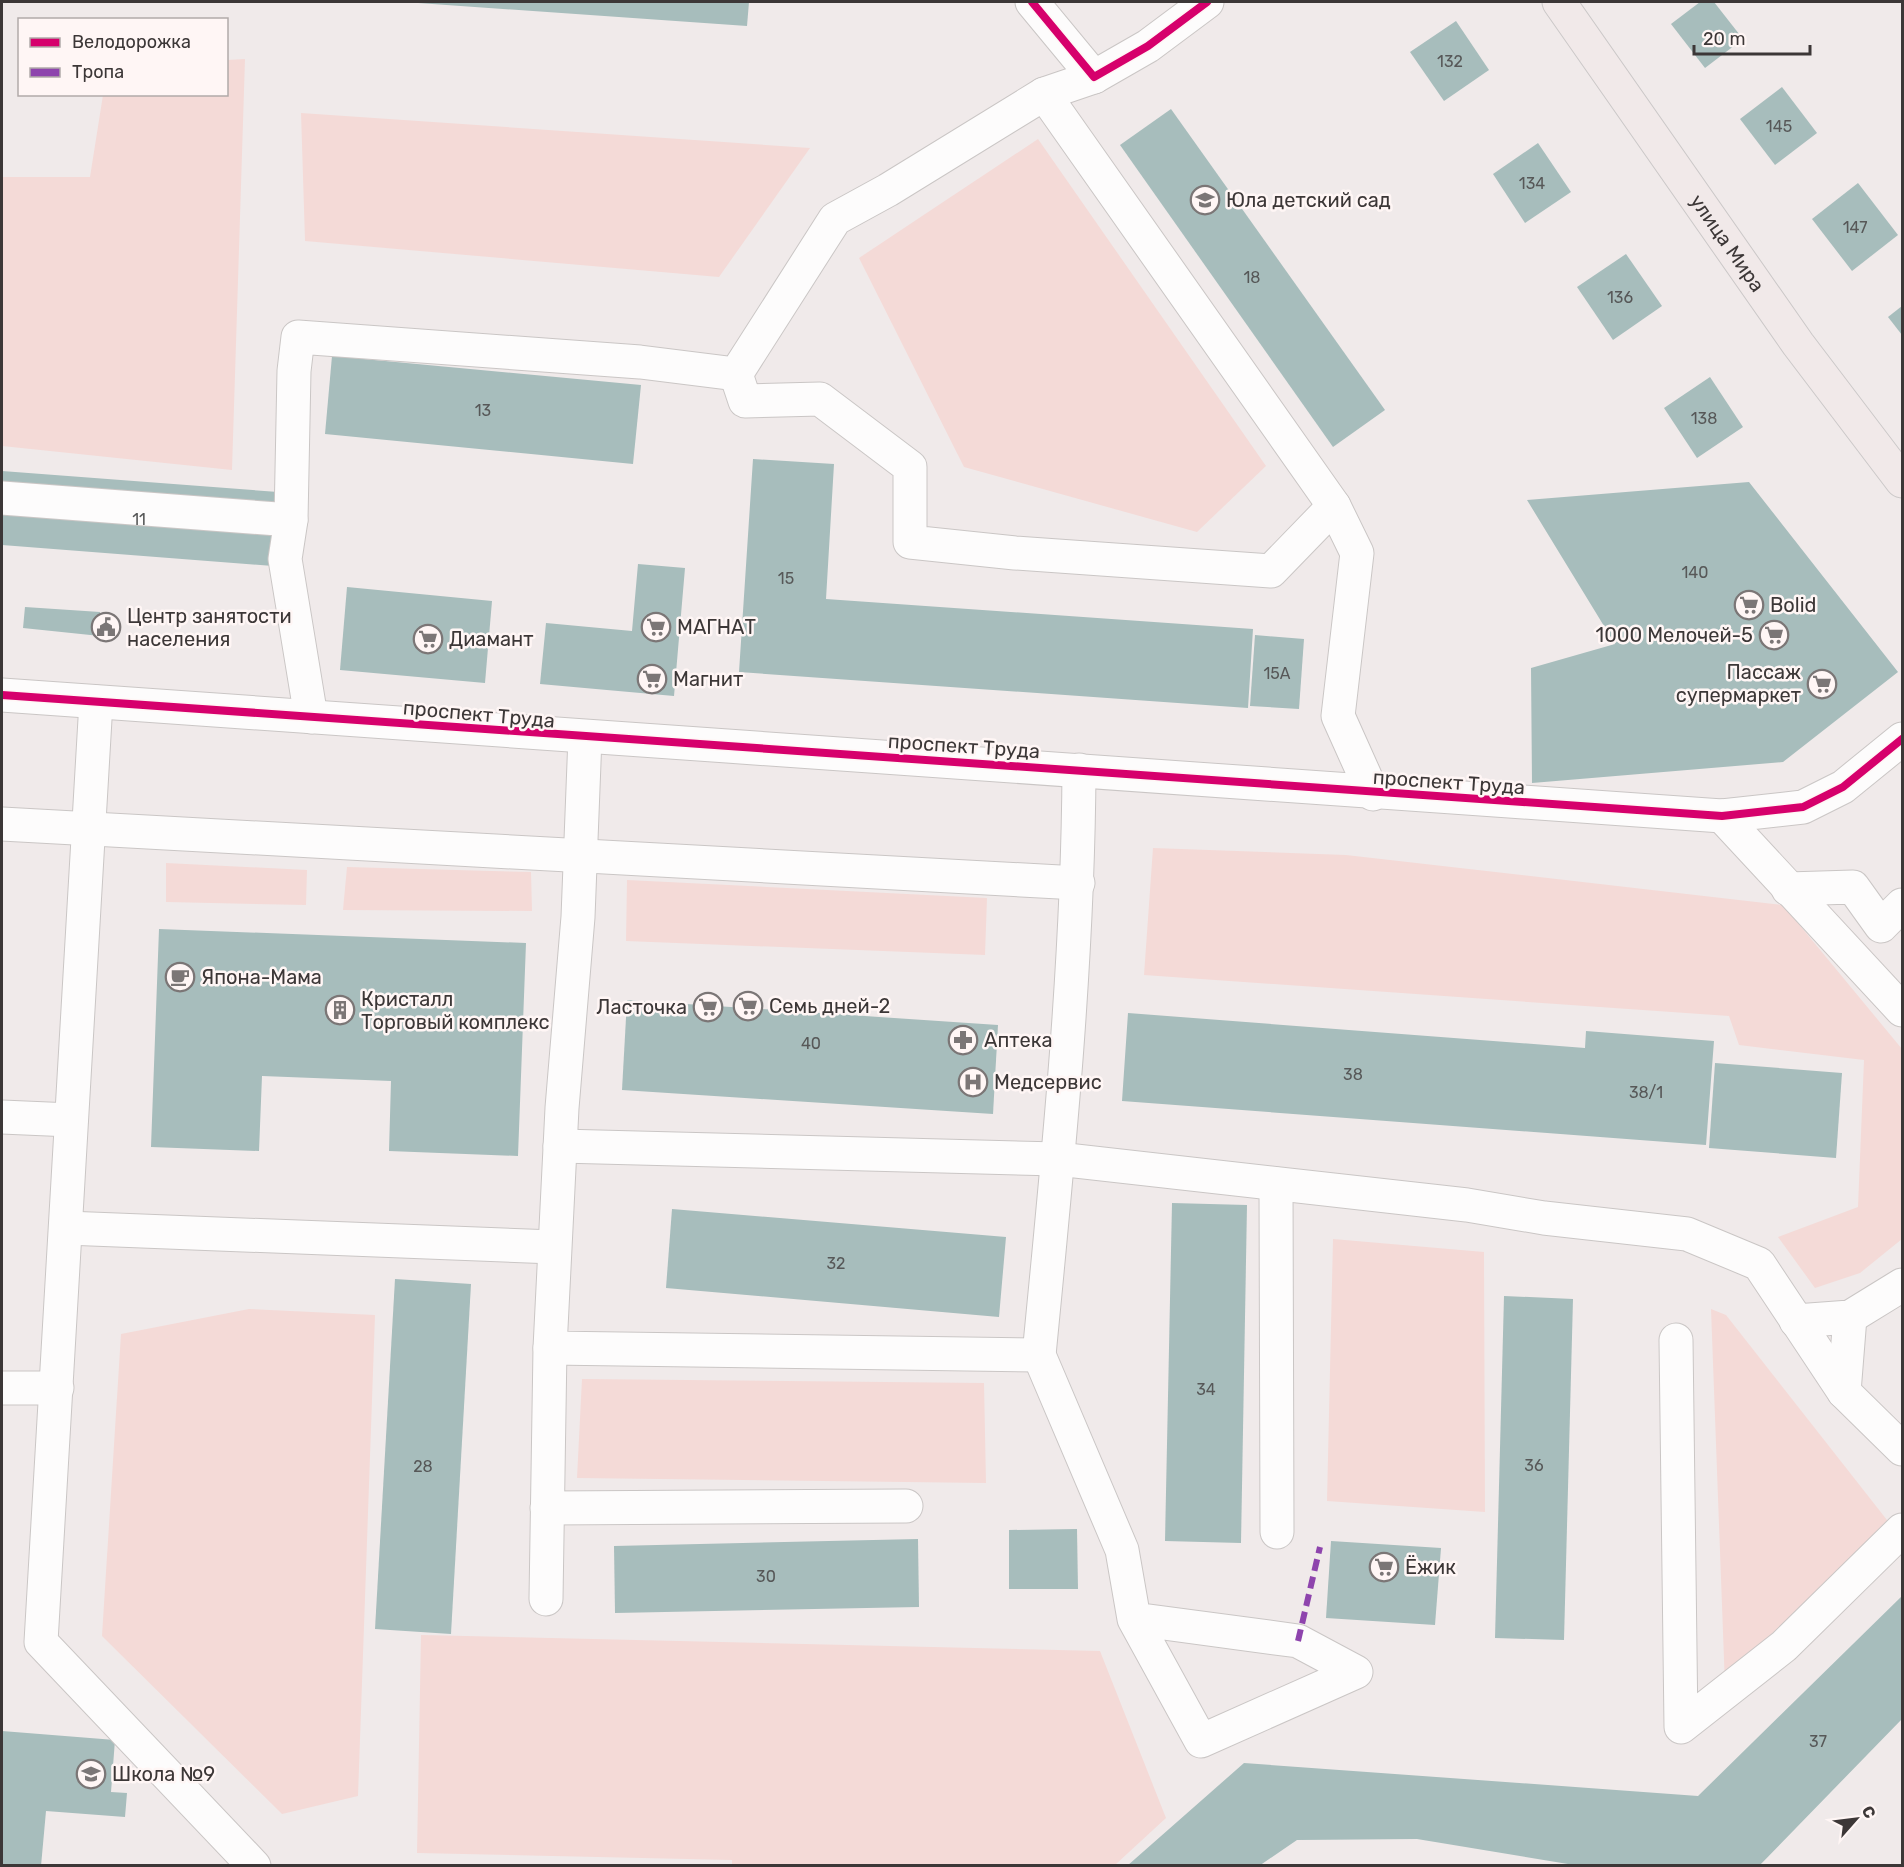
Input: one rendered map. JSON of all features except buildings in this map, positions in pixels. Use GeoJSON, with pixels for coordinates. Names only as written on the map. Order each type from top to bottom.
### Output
{"type":"FeatureCollection","features":[{"type":"Feature","properties":{"kind":"main road","name":"улица Мира"},"geometry":{"type":"LineString","coordinates":[[1559,2],[1798,344],[1898,465]]}},
{"type":"Feature","properties":{"kind":"street"},"geometry":{"type":"LineString","coordinates":[[1032,2],[1094,77]]}},
{"type":"Feature","properties":{"kind":"street"},"geometry":{"type":"LineString","coordinates":[[736,374],[835,219],[888,190],[1044,94],[1094,77],[1148,46],[1207,2]]}},
{"type":"Feature","properties":{"kind":"street"},"geometry":{"type":"LineString","coordinates":[[1044,94],[1334,506],[1357,553],[1338,716],[1373,794]]}},
{"type":"Feature","properties":{"kind":"street"},"geometry":{"type":"LineString","coordinates":[[311,717],[285,559],[291,520],[294,371],[298,337],[640,362],[736,374]]}},
{"type":"Feature","properties":{"kind":"street"},"geometry":{"type":"LineString","coordinates":[[736,374],[745,401],[820,399],[910,467],[910,542],[1015,553],[1271,571],[1334,506]]}},
{"type":"Feature","properties":{"kind":"street"},"geometry":{"type":"LineString","coordinates":[[2,498],[291,520]]}},
{"type":"Feature","properties":{"kind":"street","name":"проспект Труда"},"geometry":{"type":"LineString","coordinates":[[2,695],[1078,770],[1373,794],[1722,816],[1803,807],[1843,787],[1902,739]]}},
{"type":"Feature","properties":{"kind":"street"},"geometry":{"type":"LineString","coordinates":[[96,702],[41,1642],[254,1866]]}},
{"type":"Feature","properties":{"kind":"street"},"geometry":{"type":"LineString","coordinates":[[546,1599],[554,1247],[580,857],[585,737]]}},
{"type":"Feature","properties":{"kind":"street"},"geometry":{"type":"LineString","coordinates":[[1078,770],[1078,883],[1058,1159],[1040,1355],[1122,1550],[1134,1619],[1201,1741],[1356,1672],[1298,1641],[1134,1619]]}},
{"type":"Feature","properties":{"kind":"street"},"geometry":{"type":"LineString","coordinates":[[1722,816],[1902,1010]]}},
{"type":"Feature","properties":{"kind":"street"},"geometry":{"type":"LineString","coordinates":[[2,824],[1078,883]]}},
{"type":"Feature","properties":{"kind":"street"},"geometry":{"type":"LineString","coordinates":[[1788,889],[1853,886],[1881,926],[1902,905]]}},
{"type":"Feature","properties":{"kind":"street"},"geometry":{"type":"LineString","coordinates":[[2,1117],[71,1120]]}},
{"type":"Feature","properties":{"kind":"street"},"geometry":{"type":"LineString","coordinates":[[560,1146],[1058,1159],[1467,1205],[1544,1218],[1687,1234],[1759,1264],[1844,1392],[1902,1449]]}},
{"type":"Feature","properties":{"kind":"street"},"geometry":{"type":"LineString","coordinates":[[1276,1184],[1277,1532]]}},
{"type":"Feature","properties":{"kind":"street"},"geometry":{"type":"LineString","coordinates":[[66,1228],[554,1247]]}},
{"type":"Feature","properties":{"kind":"street"},"geometry":{"type":"LineString","coordinates":[[1796,1321],[1850,1317],[1902,1285]]}},
{"type":"Feature","properties":{"kind":"street"},"geometry":{"type":"LineString","coordinates":[[1844,1392],[1850,1317]]}},
{"type":"Feature","properties":{"kind":"street"},"geometry":{"type":"LineString","coordinates":[[1676,1340],[1682,1727],[1784,1646],[1902,1530]]}},
{"type":"Feature","properties":{"kind":"street"},"geometry":{"type":"LineString","coordinates":[[550,1348],[1040,1355]]}},
{"type":"Feature","properties":{"kind":"street"},"geometry":{"type":"LineString","coordinates":[[2,1388],[57,1388]]}},
{"type":"Feature","properties":{"kind":"street"},"geometry":{"type":"LineString","coordinates":[[547,1508],[906,1506]]}},
{"type":"Feature","properties":{"kind":"shaded area"},"geometry":{"type":"Polygon","coordinates":[[[245,59],[232,470],[2,446],[2,177],[90,177],[103,96],[228,96],[228,60],[245,59]]]}},
{"type":"Feature","properties":{"kind":"shaded area"},"geometry":{"type":"Polygon","coordinates":[[[301,113],[810,148],[719,277],[305,241],[301,113]]]}},
{"type":"Feature","properties":{"kind":"shaded area"},"geometry":{"type":"Polygon","coordinates":[[[1038,139],[1266,466],[1197,532],[964,467],[859,258],[1038,139]]]}},
{"type":"Feature","properties":{"kind":"shaded area"},"geometry":{"type":"Polygon","coordinates":[[[1153,848],[1346,855],[1783,905],[1902,1049],[1902,1239],[1860,1273],[1815,1288],[1778,1237],[1858,1207],[1864,1060],[1739,1045],[1729,1016],[1144,975],[1153,848]]]}},
{"type":"Feature","properties":{"kind":"shaded area"},"geometry":{"type":"Polygon","coordinates":[[[166,863],[307,870],[306,905],[166,902],[166,863]]]}},
{"type":"Feature","properties":{"kind":"shaded area"},"geometry":{"type":"Polygon","coordinates":[[[347,867],[531,872],[532,911],[343,910],[347,867]]]}},
{"type":"Feature","properties":{"kind":"shaded area"},"geometry":{"type":"Polygon","coordinates":[[[627,880],[987,898],[985,955],[626,941],[627,880]]]}},
{"type":"Feature","properties":{"kind":"shaded area"},"geometry":{"type":"Polygon","coordinates":[[[1333,1239],[1484,1252],[1485,1512],[1327,1501],[1333,1239]]]}},
{"type":"Feature","properties":{"kind":"shaded area"},"geometry":{"type":"Polygon","coordinates":[[[249,1309],[375,1315],[358,1796],[282,1814],[102,1636],[121,1334],[249,1309]]]}},
{"type":"Feature","properties":{"kind":"shaded area"},"geometry":{"type":"Polygon","coordinates":[[[1711,1309],[1726,1315],[1898,1534],[1725,1686],[1711,1309]]]}},
{"type":"Feature","properties":{"kind":"shaded area"},"geometry":{"type":"Polygon","coordinates":[[[582,1379],[984,1383],[986,1483],[577,1478],[582,1379]]]}},
{"type":"Feature","properties":{"kind":"shaded area"},"geometry":{"type":"Polygon","coordinates":[[[421,1635],[1100,1651],[1166,1818],[1115,1865],[732,1866],[732,1860],[417,1853],[421,1635]]]}},
{"type":"Feature","properties":{"kind":"marked path"},"geometry":{"type":"LineString","coordinates":[[1298,1641],[1320,1547]]}},
{"type":"Feature","properties":{"kind":"cycle path"},"geometry":{"type":"LineString","coordinates":[[1032,2],[1094,77],[1148,46],[1207,2]]}},
{"type":"Feature","properties":{"kind":"cycle path"},"geometry":{"type":"LineString","coordinates":[[2,695],[1722,816],[1803,807],[1843,787],[1902,739]]}},
{"type":"Feature","properties":{"kind":"place","name":"Юла детский сад"},"geometry":{"type":"Point","coordinates":[1205,200]}},
{"type":"Feature","properties":{"kind":"place","name":"Bolid"},"geometry":{"type":"Point","coordinates":[1749,605]}},
{"type":"Feature","properties":{"kind":"place","name":"Центр занятости населения"},"geometry":{"type":"Point","coordinates":[106,627]}},
{"type":"Feature","properties":{"kind":"place","name":"МАГНАТ"},"geometry":{"type":"Point","coordinates":[656,627]}},
{"type":"Feature","properties":{"kind":"place","name":"1000 Мелочей-5"},"geometry":{"type":"Point","coordinates":[1774,635]}},
{"type":"Feature","properties":{"kind":"place","name":"Диамант"},"geometry":{"type":"Point","coordinates":[428,639]}},
{"type":"Feature","properties":{"kind":"place","name":"Магнит"},"geometry":{"type":"Point","coordinates":[652,679]}},
{"type":"Feature","properties":{"kind":"place","name":"Пассаж супермаркет"},"geometry":{"type":"Point","coordinates":[1822,684]}},
{"type":"Feature","properties":{"kind":"place","name":"Япона-Мама"},"geometry":{"type":"Point","coordinates":[180,977]}},
{"type":"Feature","properties":{"kind":"place","name":"Семь дней-2"},"geometry":{"type":"Point","coordinates":[748,1006]}},
{"type":"Feature","properties":{"kind":"place","name":"Ласточка"},"geometry":{"type":"Point","coordinates":[708,1007]}},
{"type":"Feature","properties":{"kind":"place","name":"Кристалл Торговый комплекс"},"geometry":{"type":"Point","coordinates":[340,1010]}},
{"type":"Feature","properties":{"kind":"place","name":"Аптека"},"geometry":{"type":"Point","coordinates":[963,1040]}},
{"type":"Feature","properties":{"kind":"place","name":"Медсервис"},"geometry":{"type":"Point","coordinates":[973,1082]}},
{"type":"Feature","properties":{"kind":"place","name":"Ёжик"},"geometry":{"type":"Point","coordinates":[1384,1567]}},
{"type":"Feature","properties":{"kind":"place","name":"Школа №9"},"geometry":{"type":"Point","coordinates":[91,1774]}}]}
